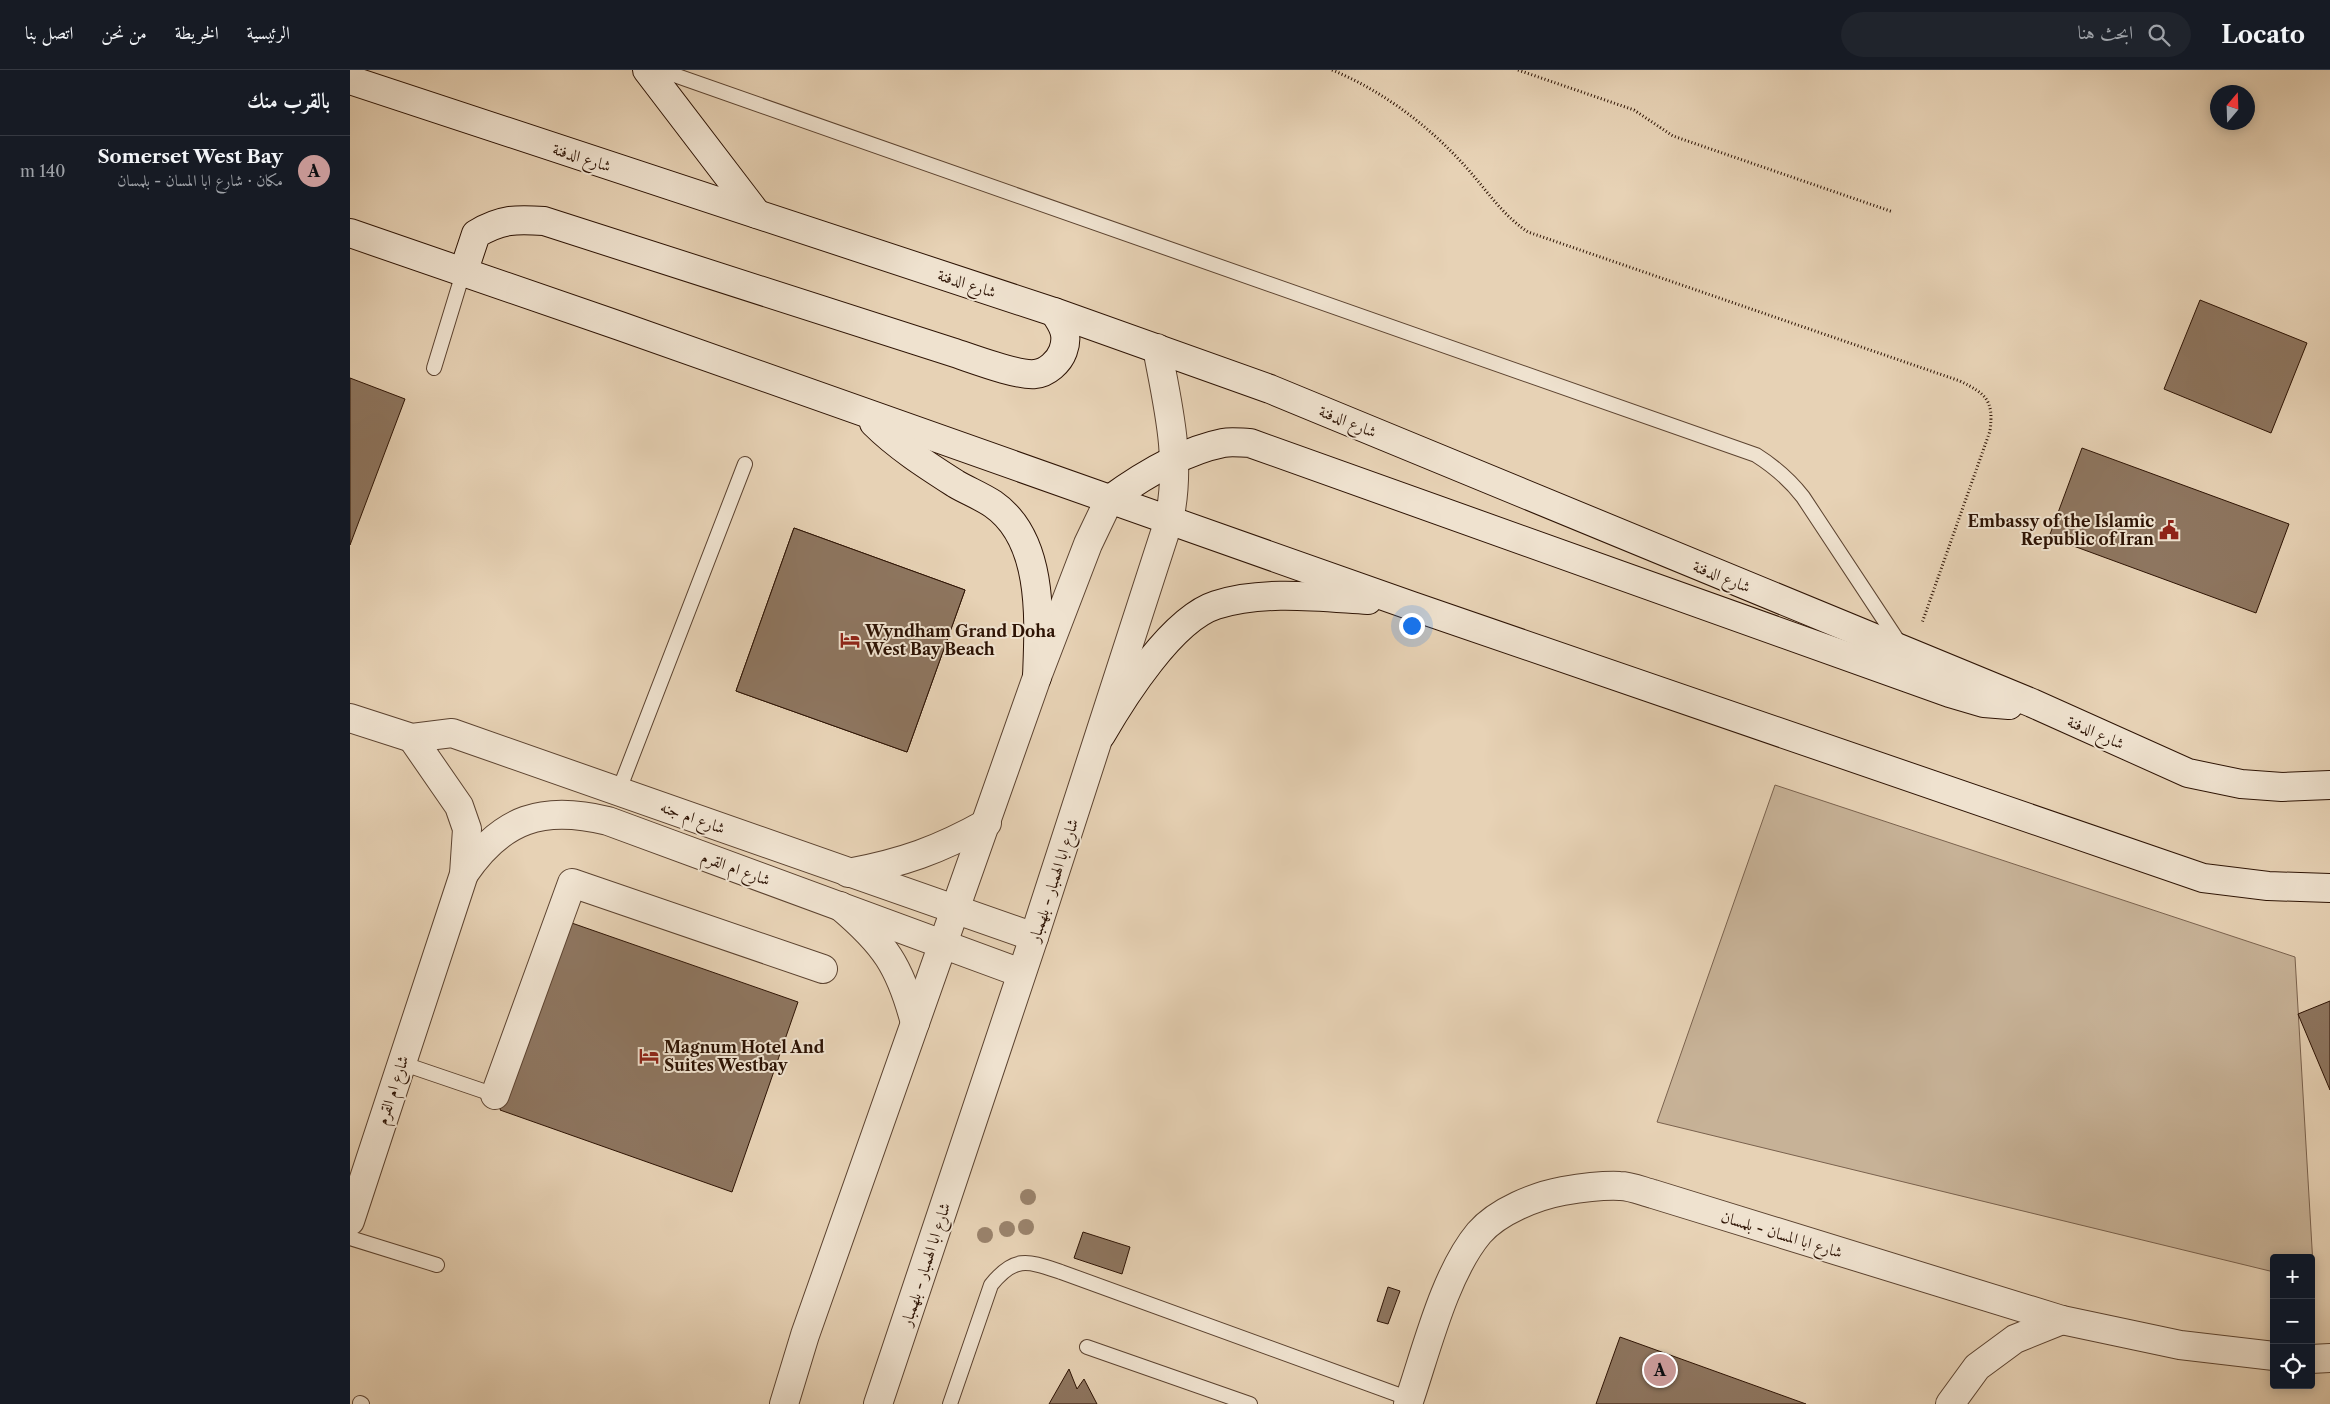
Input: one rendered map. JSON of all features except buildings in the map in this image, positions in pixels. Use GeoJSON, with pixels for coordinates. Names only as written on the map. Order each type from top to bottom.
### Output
{"type":"FeatureCollection","features":[{"type":"Feature","properties":{"kind":"main road"},"geometry":{"type":"LineString","coordinates":[[647,70],[758,214]]}},
{"type":"Feature","properties":{"kind":"main road","name":"شارع الدفنة"},"geometry":{"type":"LineString","coordinates":[[350,80],[1054,312],[1279,393],[2032,703],[2188,773],[2241,784],[2282,787],[2330,786]]}},
{"type":"Feature","properties":{"kind":"main road"},"geometry":{"type":"LineString","coordinates":[[462,273],[476,234],[492,224],[515,219],[544,221],[952,352],[1018,372],[1035,374],[1050,369],[1061,357],[1066,341],[1064,326],[1054,312]]}},
{"type":"Feature","properties":{"kind":"main road"},"geometry":{"type":"LineString","coordinates":[[350,233],[1412,606],[2203,878],[2268,886],[2330,888]]}},
{"type":"Feature","properties":{"kind":"main road","name":"شارع ابا الهمبار - بلهمبار"},"geometry":{"type":"LineString","coordinates":[[878,1404],[1101,735],[1169,520],[1174,498],[1174,434],[1157,348]]}},
{"type":"Feature","properties":{"kind":"main road"},"geometry":{"type":"LineString","coordinates":[[862,412],[885,434],[908,451],[957,484],[994,505],[1012,524],[1026,547],[1032,566],[1039,608],[1037,677]]}},
{"type":"Feature","properties":{"kind":"main road"},"geometry":{"type":"LineString","coordinates":[[784,1404],[805,1335],[1037,677],[1088,544],[1109,500],[1128,487],[1175,461],[1225,442],[1250,443],[1950,693],[1984,703],[2032,703]]}},
{"type":"Feature","properties":{"kind":"main road"},"geometry":{"type":"LineString","coordinates":[[1101,735],[1139,676],[1174,635],[1189,621],[1214,606],[1247,599],[1284,597],[1372,600],[1412,606]]}},
{"type":"Feature","properties":{"kind":"main road","name":"شارع ام جنه"},"geometry":{"type":"LineString","coordinates":[[350,718],[412,738],[452,733],[1034,937]]}},
{"type":"Feature","properties":{"kind":"main road","name":"شارع ام القرم"},"geometry":{"type":"LineString","coordinates":[[350,1221],[464,874],[467,829],[459,806],[412,738]]}},
{"type":"Feature","properties":{"kind":"main road","name":"شارع ام القرم"},"geometry":{"type":"LineString","coordinates":[[464,874],[479,851],[525,820],[553,814],[581,814],[608,821],[1021,974]]}},
{"type":"Feature","properties":{"kind":"main road"},"geometry":{"type":"LineString","coordinates":[[848,873],[885,866],[920,856],[954,841],[987,822]]}},
{"type":"Feature","properties":{"kind":"main road"},"geometry":{"type":"LineString","coordinates":[[495,1095],[572,883],[823,969]]}},
{"type":"Feature","properties":{"kind":"main road"},"geometry":{"type":"LineString","coordinates":[[840,906],[868,930],[890,957],[906,989],[915,1023]]}},
{"type":"Feature","properties":{"kind":"main road","name":"شارع ابا المسان - بلمسان"},"geometry":{"type":"LineString","coordinates":[[1409,1402],[1443,1301],[1463,1256],[1480,1231],[1517,1205],[1548,1194],[1585,1188],[1621,1186],[1653,1194],[2062,1320],[2180,1346],[2270,1356]]}},
{"type":"Feature","properties":{"kind":"main road"},"geometry":{"type":"LineString","coordinates":[[1950,1404],[1977,1367],[2015,1339],[2062,1320]]}},
{"type":"Feature","properties":{"kind":"main road"},"geometry":{"type":"LineString","coordinates":[[2315,1359],[2330,1358]]}},
{"type":"Feature","properties":{"kind":"lane"},"geometry":{"type":"LineString","coordinates":[[660,70],[1756,455],[1774,466],[1790,480],[1804,497],[1908,653]]}},
{"type":"Feature","properties":{"kind":"lane"},"geometry":{"type":"LineString","coordinates":[[434,368],[462,273]]}},
{"type":"Feature","properties":{"kind":"lane"},"geometry":{"type":"LineString","coordinates":[[619,790],[745,464]]}},
{"type":"Feature","properties":{"kind":"lane"},"geometry":{"type":"LineString","coordinates":[[401,1063],[495,1095]]}},
{"type":"Feature","properties":{"kind":"lane"},"geometry":{"type":"LineString","coordinates":[[350,1238],[438,1265]]}},
{"type":"Feature","properties":{"kind":"lane"},"geometry":{"type":"LineString","coordinates":[[950,1404],[991,1285],[1003,1270],[1018,1263],[1040,1265],[1061,1272],[1409,1402]]}},
{"type":"Feature","properties":{"kind":"lane"},"geometry":{"type":"LineString","coordinates":[[1087,1347],[1250,1404]]}},
{"type":"Feature","properties":{"kind":"path"},"geometry":{"type":"LineString","coordinates":[[1332,70],[1381,95],[1421,124],[1452,152],[1506,216],[1528,232],[1960,381],[1980,390],[1989,402],[1992,416],[1990,431],[1908,653]]}},
{"type":"Feature","properties":{"kind":"path"},"geometry":{"type":"LineString","coordinates":[[1518,70],[1634,110],[1673,136],[1893,212]]}},
{"type":"Feature","properties":{"kind":"shaded area"},"geometry":{"type":"Polygon","coordinates":[[[1775,785],[2295,957],[2312,1254],[2270,1254],[2270,1271],[1657,1122],[1775,785]]]}},
{"type":"Feature","properties":{"kind":"place","name":"Embassy of the Islamic Republic of Iran"},"geometry":{"type":"Point","coordinates":[2169,530]}},
{"type":"Feature","properties":{"kind":"place","name":"Wyndham Grand Doha West Bay Beach"},"geometry":{"type":"Point","coordinates":[850,640]}},
{"type":"Feature","properties":{"kind":"place","name":"Magnum Hotel And Suites Westbay"},"geometry":{"type":"Point","coordinates":[649,1056]}},
{"type":"Feature","properties":{"kind":"place","name":"Somerset West Bay"},"geometry":{"type":"Point","coordinates":[1660,1370]}}]}
